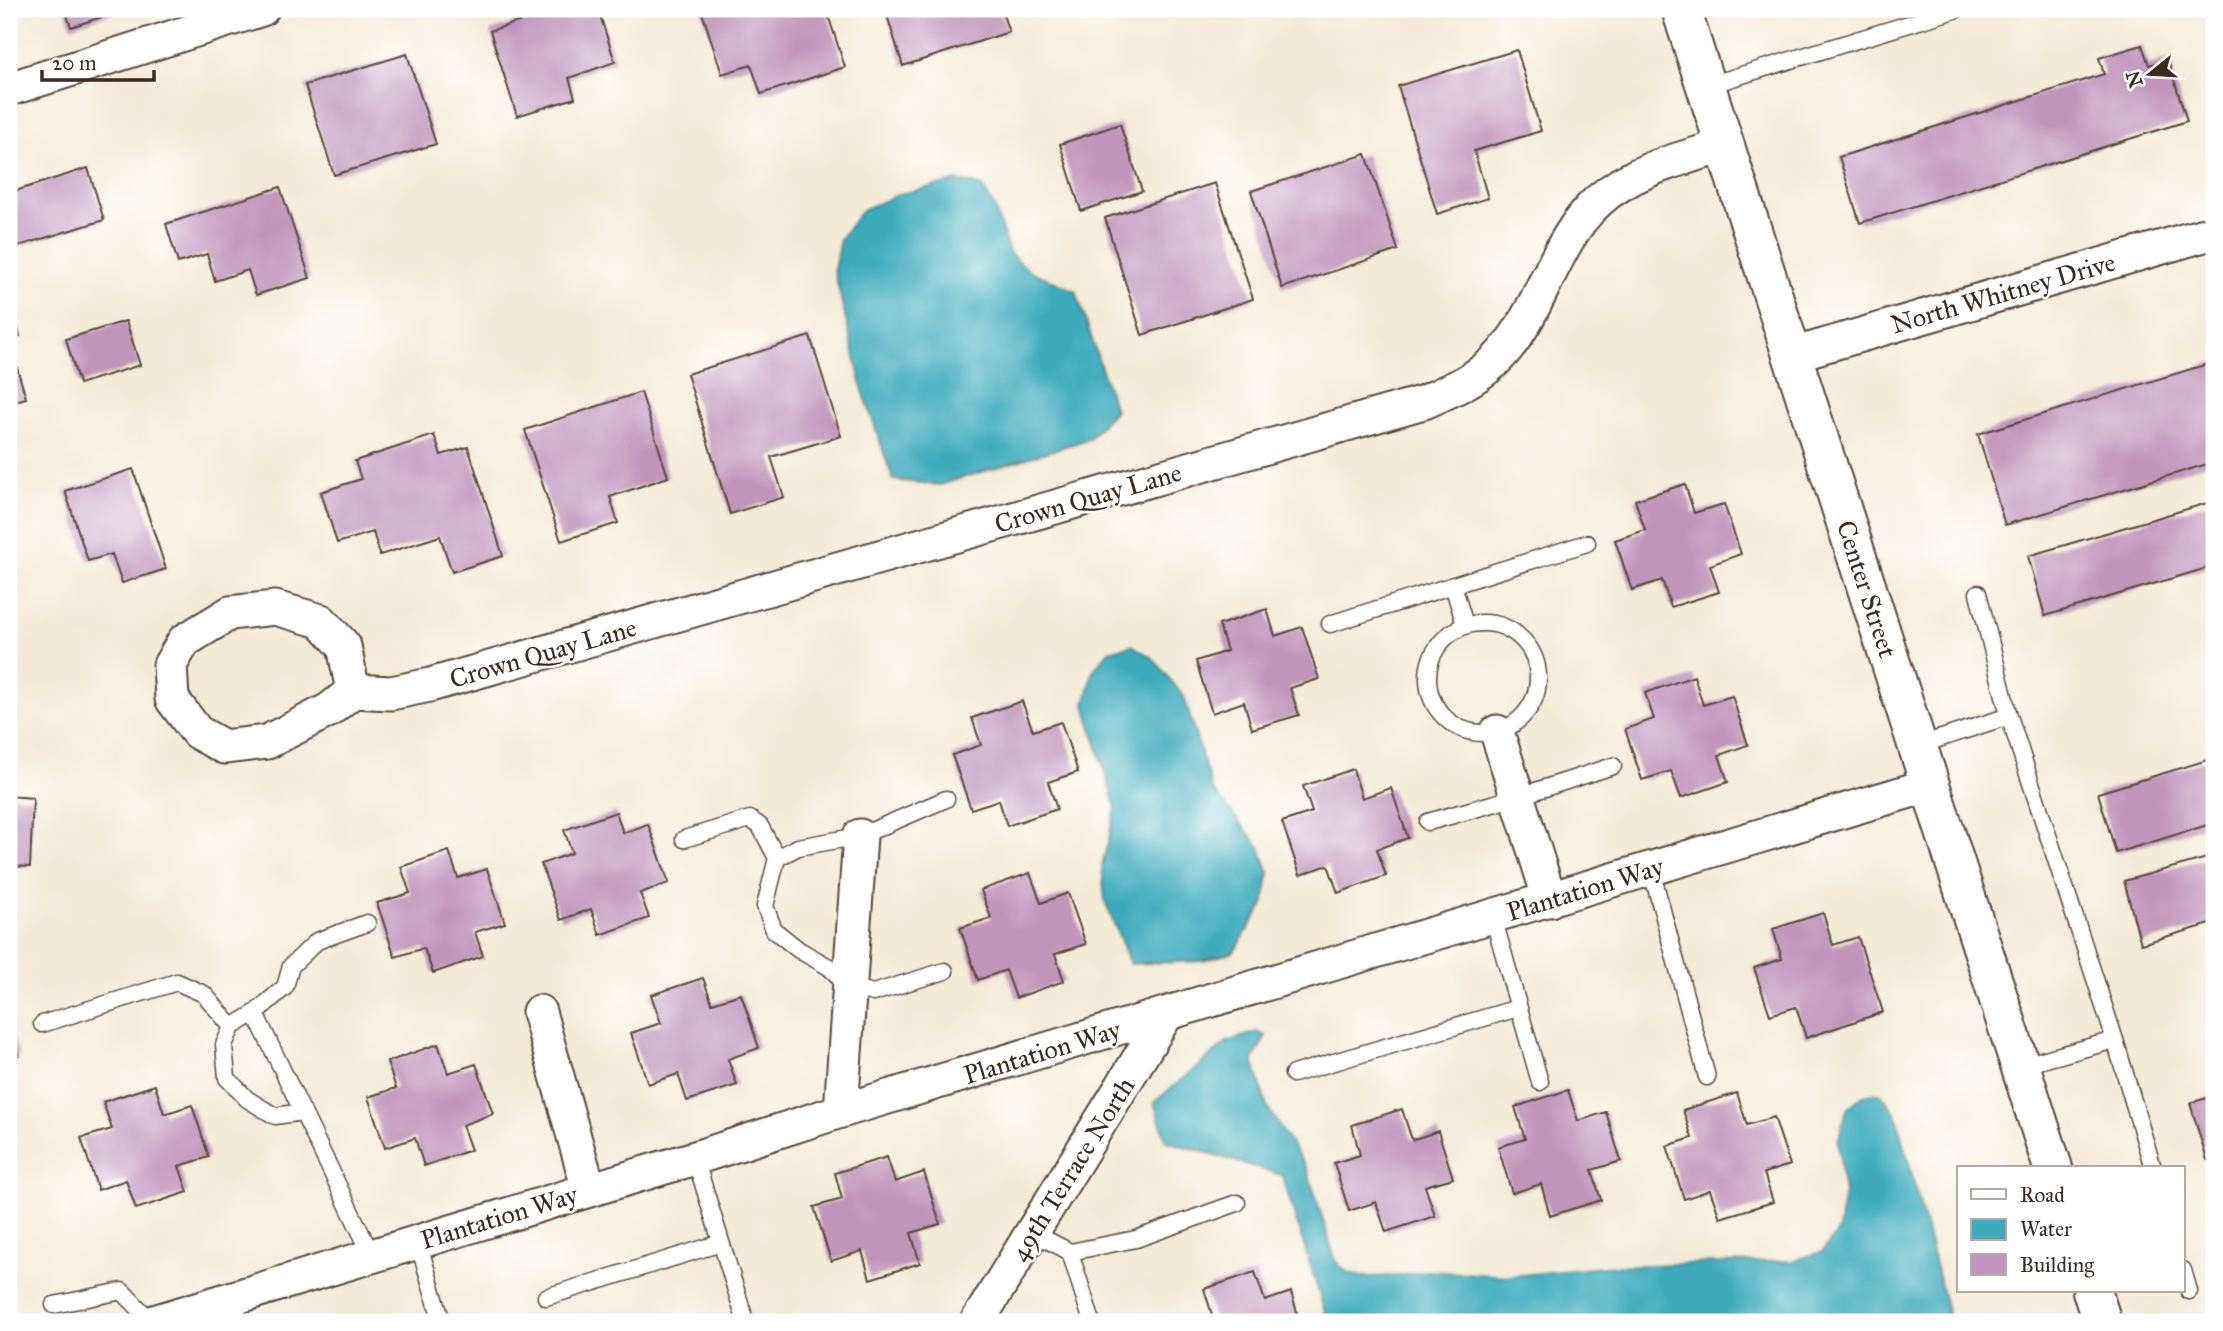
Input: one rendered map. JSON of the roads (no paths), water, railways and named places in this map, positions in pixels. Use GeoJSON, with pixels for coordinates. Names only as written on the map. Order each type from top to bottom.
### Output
{"type":"FeatureCollection","features":[{"type":"Feature","properties":{"kind":"street"},"geometry":{"type":"LineString","coordinates":[[9,89],[262,9]]}},
{"type":"Feature","properties":{"kind":"street","name":"Center Street"},"geometry":{"type":"LineString","coordinates":[[1681,9],[2052,1166]]}},
{"type":"Feature","properties":{"kind":"street","name":"Crown Quay Lane"},"geometry":{"type":"LineString","coordinates":[[353,691],[391,693],[430,685],[1424,402],[1472,380],[1494,362],[1527,318],[1579,223],[1598,202],[1621,184],[1646,170],[1725,146]]}},
{"type":"Feature","properties":{"kind":"street","name":"North Whitney Drive"},"geometry":{"type":"LineString","coordinates":[[1792,355],[2214,232]]}},
{"type":"Feature","properties":{"kind":"street"},"geometry":{"type":"LineString","coordinates":[[275,608],[321,621],[344,646],[353,691],[329,710],[267,741],[224,747],[197,732],[172,699],[170,665],[184,641],[230,613],[275,608]]}},
{"type":"Feature","properties":{"kind":"street"},"geometry":{"type":"LineString","coordinates":[[1497,732],[1550,900]]}},
{"type":"Feature","properties":{"kind":"street","name":"Plantation Way"},"geometry":{"type":"LineString","coordinates":[[153,1322],[695,1158],[841,1111],[1930,785]]}},
{"type":"Feature","properties":{"kind":"street"},"geometry":{"type":"LineString","coordinates":[[841,1111],[860,836]]}},
{"type":"Feature","properties":{"kind":"street"},"geometry":{"type":"LineString","coordinates":[[539,1012],[589,1190]]}},
{"type":"Feature","properties":{"kind":"street","name":"49th Terrace North"},"geometry":{"type":"LineString","coordinates":[[976,1322],[1166,1015]]}},
{"type":"Feature","properties":{"kind":"street"},"geometry":{"type":"LineString","coordinates":[[2092,1292],[2102,1322]]}},
{"type":"Feature","properties":{"kind":"lane"},"geometry":{"type":"LineString","coordinates":[[1706,86],[1958,9]]}},
{"type":"Feature","properties":{"kind":"lane"},"geometry":{"type":"LineString","coordinates":[[1330,624],[1587,543]]}},
{"type":"Feature","properties":{"kind":"lane"},"geometry":{"type":"LineString","coordinates":[[1452,585],[1465,625]]}},
{"type":"Feature","properties":{"kind":"lane"},"geometry":{"type":"LineString","coordinates":[[1978,593],[2009,716],[2115,1040],[2151,1166]]}},
{"type":"Feature","properties":{"kind":"lane"},"geometry":{"type":"LineString","coordinates":[[1488,622],[1509,628],[1523,639],[1534,654],[1539,677],[1536,696],[1529,710],[1512,726],[1497,732],[1470,732],[1460,728],[1444,717],[1432,698],[1428,678],[1432,658],[1439,645],[1452,632],[1465,625],[1488,622]]}},
{"type":"Feature","properties":{"kind":"lane"},"geometry":{"type":"LineString","coordinates":[[1917,746],[2009,716]]}},
{"type":"Feature","properties":{"kind":"lane"},"geometry":{"type":"LineString","coordinates":[[1428,822],[1613,766]]}},
{"type":"Feature","properties":{"kind":"lane"},"geometry":{"type":"LineString","coordinates":[[777,858],[798,847],[860,836],[946,799]]}},
{"type":"Feature","properties":{"kind":"lane"},"geometry":{"type":"LineString","coordinates":[[684,839],[750,819],[760,826],[777,858],[765,906],[774,930],[799,950],[829,967],[849,986],[873,993],[945,971]]}},
{"type":"Feature","properties":{"kind":"lane"},"geometry":{"type":"LineString","coordinates":[[1651,869],[1707,1077]]}},
{"type":"Feature","properties":{"kind":"lane"},"geometry":{"type":"LineString","coordinates":[[1493,917],[1540,1082]]}},
{"type":"Feature","properties":{"kind":"lane"},"geometry":{"type":"LineString","coordinates":[[303,1112],[275,1116],[247,1099],[227,1078],[224,1045],[233,1027],[285,988],[291,966],[317,941],[367,923]]}},
{"type":"Feature","properties":{"kind":"lane"},"geometry":{"type":"LineString","coordinates":[[43,1024],[177,982],[204,994],[233,1027]]}},
{"type":"Feature","properties":{"kind":"lane"},"geometry":{"type":"LineString","coordinates":[[1293,1074],[1518,1008]]}},
{"type":"Feature","properties":{"kind":"lane"},"geometry":{"type":"LineString","coordinates":[[255,1013],[372,1256]]}},
{"type":"Feature","properties":{"kind":"lane"},"geometry":{"type":"LineString","coordinates":[[2020,1066],[2115,1040]]}},
{"type":"Feature","properties":{"kind":"lane"},"geometry":{"type":"LineString","coordinates":[[695,1158],[743,1313]]}},
{"type":"Feature","properties":{"kind":"lane"},"geometry":{"type":"LineString","coordinates":[[1032,1232],[1070,1252],[1136,1239],[1237,1203]]}},
{"type":"Feature","properties":{"kind":"lane"},"geometry":{"type":"LineString","coordinates":[[418,1242],[442,1322]]}},
{"type":"Feature","properties":{"kind":"lane"},"geometry":{"type":"LineString","coordinates":[[546,1297],[721,1243]]}},
{"type":"Feature","properties":{"kind":"lane"},"geometry":{"type":"LineString","coordinates":[[1070,1252],[1093,1322]]}},
{"type":"Feature","properties":{"kind":"lane"},"geometry":{"type":"LineString","coordinates":[[2184,1274],[2189,1291]]}},
{"type":"Feature","properties":{"kind":"lane"},"geometry":{"type":"LineString","coordinates":[[54,1305],[122,1291],[153,1322]]}},
{"type":"Feature","properties":{"kind":"water"},"geometry":{"type":"Polygon","coordinates":[[[958,181],[981,186],[994,206],[1009,253],[1030,271],[1076,291],[1115,410],[1089,439],[940,485],[893,480],[863,391],[834,270],[840,239],[862,210],[900,194],[958,181]]]}},
{"type":"Feature","properties":{"kind":"water"},"geometry":{"type":"Polygon","coordinates":[[[1132,645],[1153,658],[1184,697],[1212,789],[1260,847],[1269,873],[1264,904],[1234,952],[1203,961],[1130,964],[1105,901],[1102,866],[1116,808],[1085,705],[1093,671],[1109,651],[1132,645]]]}},
{"type":"Feature","properties":{"kind":"water"},"geometry":{"type":"Polygon","coordinates":[[[1257,1032],[1266,1036],[1253,1060],[1267,1107],[1307,1169],[1336,1262],[1347,1272],[1363,1277],[1400,1276],[1428,1271],[1510,1276],[1613,1266],[1792,1261],[1822,1252],[1839,1230],[1844,1194],[1838,1141],[1847,1109],[1863,1095],[1880,1093],[1896,1113],[1950,1322],[1328,1322],[1282,1175],[1166,1141],[1154,1102],[1229,1041],[1257,1032]]]}}]}
